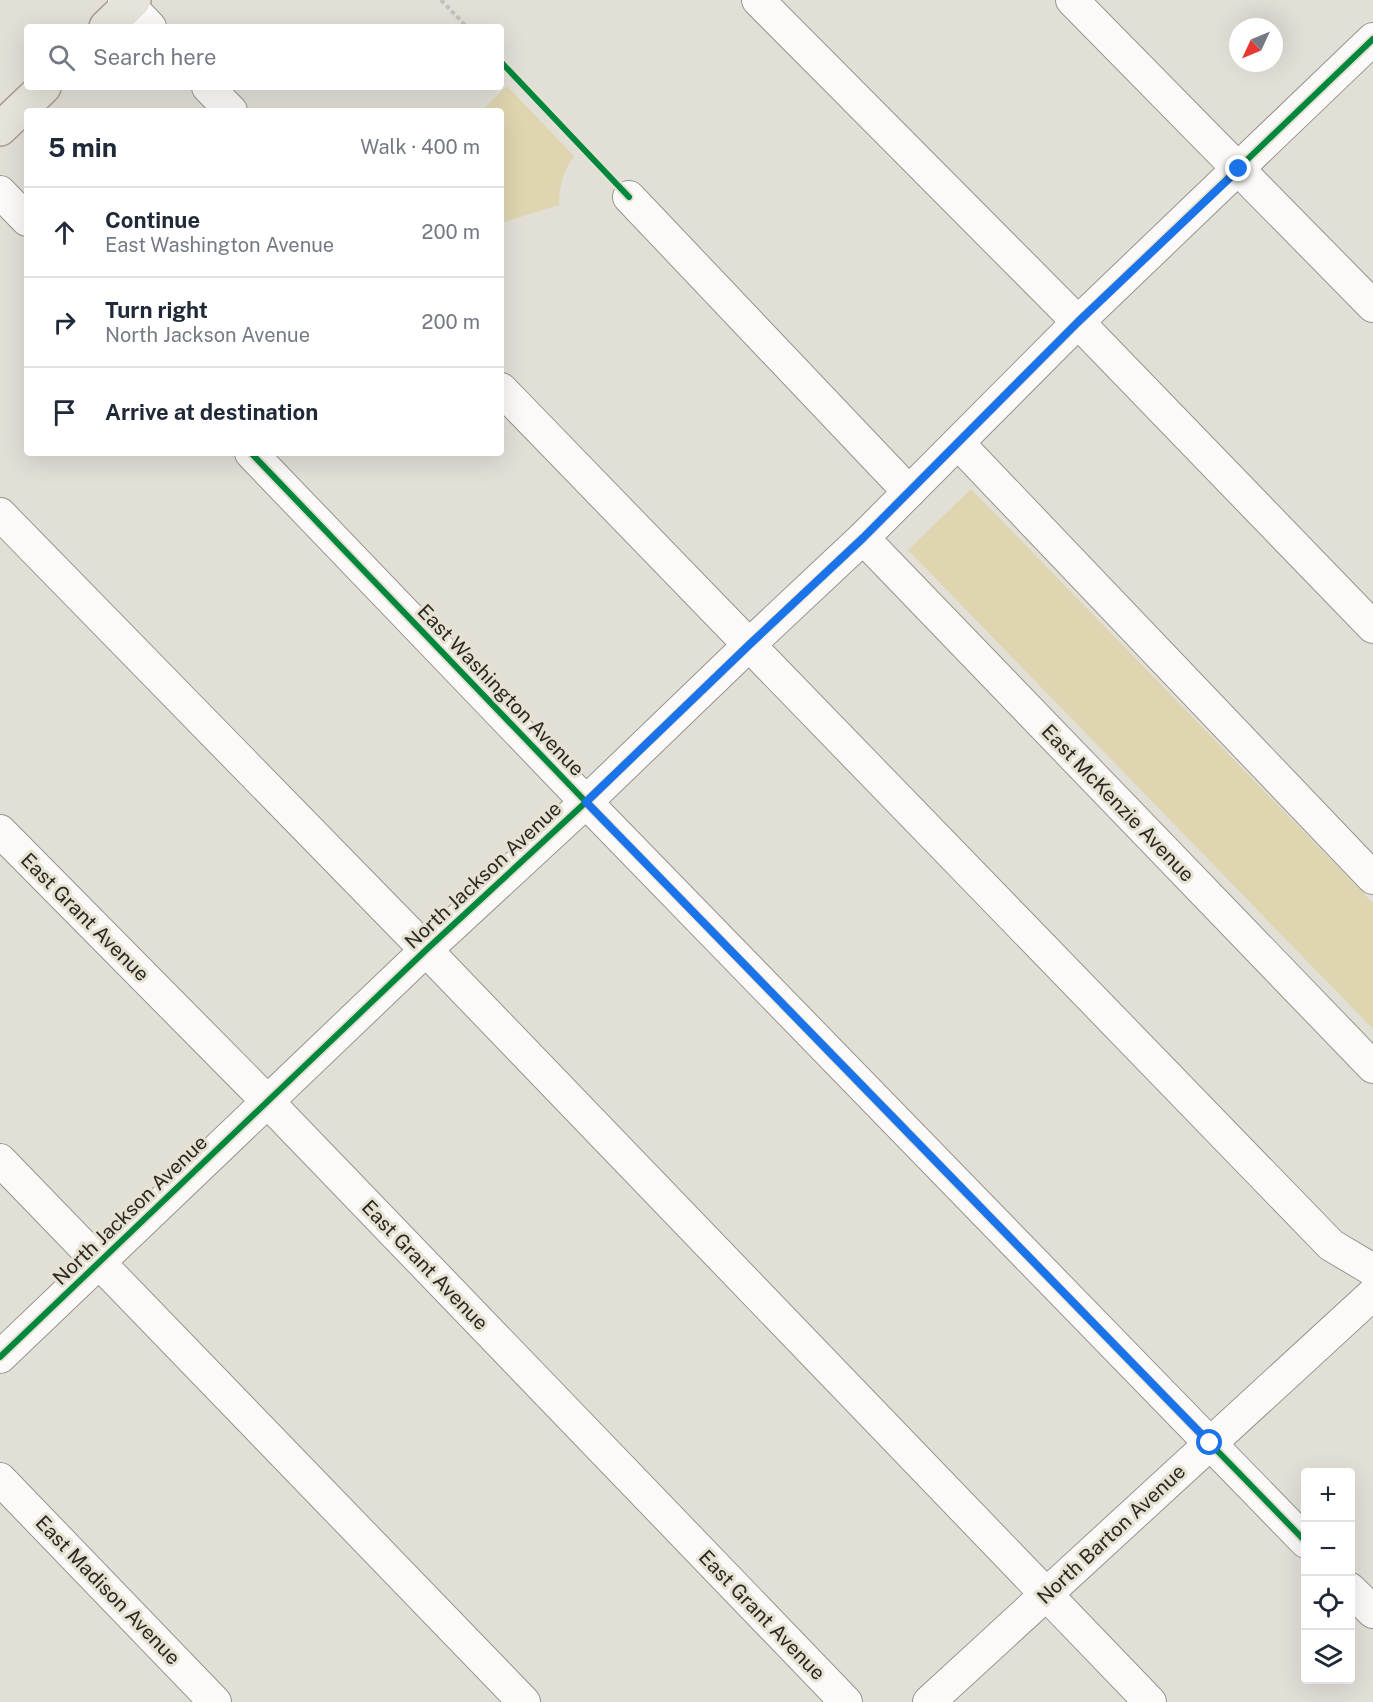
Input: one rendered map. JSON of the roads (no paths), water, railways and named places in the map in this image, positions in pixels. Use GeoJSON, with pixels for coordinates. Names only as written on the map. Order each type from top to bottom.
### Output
{"type":"FeatureCollection","features":[{"type":"Feature","properties":{"kind":"main road"},"geometry":{"type":"LineString","coordinates":[[0,129],[41,90]]}},
{"type":"Feature","properties":{"kind":"street"},"geometry":{"type":"LineString","coordinates":[[758,0],[1078,322],[1373,627]]}},
{"type":"Feature","properties":{"kind":"street"},"geometry":{"type":"LineString","coordinates":[[1072,0],[1373,306]]}},
{"type":"Feature","properties":{"kind":"street","name":"North Jackson Avenue"},"geometry":{"type":"LineString","coordinates":[[0,1357],[426,950],[586,802],[863,538],[1078,322],[1373,39]]}},
{"type":"Feature","properties":{"kind":"street"},"geometry":{"type":"LineString","coordinates":[[211,90],[228,108]]}},
{"type":"Feature","properties":{"kind":"street"},"geometry":{"type":"LineString","coordinates":[[0,192],[24,217]]}},
{"type":"Feature","properties":{"kind":"street"},"geometry":{"type":"LineString","coordinates":[[629,197],[909,492]]}},
{"type":"Feature","properties":{"kind":"street"},"geometry":{"type":"LineString","coordinates":[[504,392],[1331,1245],[1373,1270]]}},
{"type":"Feature","properties":{"kind":"street"},"geometry":{"type":"LineString","coordinates":[[958,443],[1373,878]]}},
{"type":"Feature","properties":{"kind":"street","name":"East Washington Avenue"},"geometry":{"type":"LineString","coordinates":[[254,456],[586,802],[1301,1538]]}},
{"type":"Feature","properties":{"kind":"street"},"geometry":{"type":"LineString","coordinates":[[0,514],[426,950],[1150,1702]]}},
{"type":"Feature","properties":{"kind":"street","name":"East McKenzie Avenue"},"geometry":{"type":"LineString","coordinates":[[863,538],[1373,1067]]}},
{"type":"Feature","properties":{"kind":"street","name":"East Grant Avenue"},"geometry":{"type":"LineString","coordinates":[[0,831],[268,1102],[846,1702]]}},
{"type":"Feature","properties":{"kind":"street"},"geometry":{"type":"LineString","coordinates":[[0,1160],[524,1702]]}},
{"type":"Feature","properties":{"kind":"street","name":"North Barton Avenue"},"geometry":{"type":"LineString","coordinates":[[929,1702],[1373,1294]]}},
{"type":"Feature","properties":{"kind":"street","name":"East Madison Avenue"},"geometry":{"type":"LineString","coordinates":[[0,1479],[215,1702]]}},
{"type":"Feature","properties":{"kind":"street"},"geometry":{"type":"LineString","coordinates":[[1355,1594],[1373,1612]]}}]}
